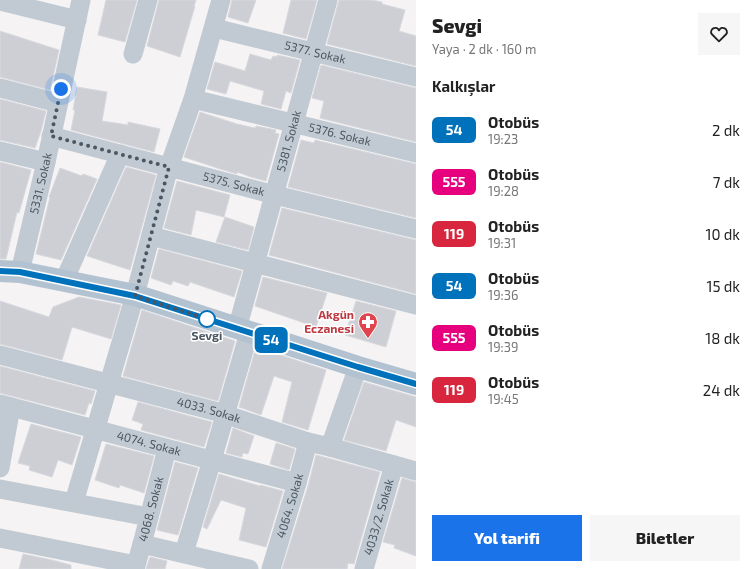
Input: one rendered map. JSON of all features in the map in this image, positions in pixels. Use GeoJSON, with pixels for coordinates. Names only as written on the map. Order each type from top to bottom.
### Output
{"type":"FeatureCollection","features":[{"type":"Feature","properties":{"kind":"main road"},"geometry":{"type":"LineString","coordinates":[[10,272],[64,281],[135,296],[358,367],[415,379]]}},
{"type":"Feature","properties":{"kind":"street","name":"5331. Sokak"},"geometry":{"type":"LineString","coordinates":[[10,272],[46,162],[81,0]]}},
{"type":"Feature","properties":{"kind":"street"},"geometry":{"type":"LineString","coordinates":[[133,54],[148,0]]}},
{"type":"Feature","properties":{"kind":"street"},"geometry":{"type":"LineString","coordinates":[[74,502],[135,296],[169,167],[194,99],[221,0]]}},
{"type":"Feature","properties":{"kind":"street","name":"5381. Sokak"},"geometry":{"type":"LineString","coordinates":[[184,554],[224,415],[256,264],[328,0]]}},
{"type":"Feature","properties":{"kind":"street"},"geometry":{"type":"LineString","coordinates":[[1,7],[77,20]]}},
{"type":"Feature","properties":{"kind":"street","name":"5377. Sokak"},"geometry":{"type":"LineString","coordinates":[[214,28],[416,77]]}},
{"type":"Feature","properties":{"kind":"street"},"geometry":{"type":"LineString","coordinates":[[0,88],[58,103]]}},
{"type":"Feature","properties":{"kind":"street","name":"5376. Sokak"},"geometry":{"type":"LineString","coordinates":[[194,99],[416,153]]}},
{"type":"Feature","properties":{"kind":"street","name":"5375. Sokak"},"geometry":{"type":"LineString","coordinates":[[51,136],[275,195],[416,229]]}},
{"type":"Feature","properties":{"kind":"street"},"geometry":{"type":"LineString","coordinates":[[0,151],[46,162]]}},
{"type":"Feature","properties":{"kind":"street"},"geometry":{"type":"LineString","coordinates":[[64,281],[120,154]]}},
{"type":"Feature","properties":{"kind":"street"},"geometry":{"type":"LineString","coordinates":[[151,236],[416,305]]}},
{"type":"Feature","properties":{"kind":"street","name":"4033. Sokak"},"geometry":{"type":"LineString","coordinates":[[0,355],[224,415],[308,442],[416,471]]}},
{"type":"Feature","properties":{"kind":"street"},"geometry":{"type":"LineString","coordinates":[[330,447],[358,367]]}},
{"type":"Feature","properties":{"kind":"street"},"geometry":{"type":"LineString","coordinates":[[0,468],[5,406]]}},
{"type":"Feature","properties":{"kind":"street","name":"4074. Sokak"},"geometry":{"type":"LineString","coordinates":[[5,406],[298,483]]}},
{"type":"Feature","properties":{"kind":"street","name":"4064. Sokak"},"geometry":{"type":"LineString","coordinates":[[271,569],[298,483],[308,442]]}},
{"type":"Feature","properties":{"kind":"street","name":"4068. Sokak"},"geometry":{"type":"LineString","coordinates":[[135,567],[167,448]]}},
{"type":"Feature","properties":{"kind":"street","name":"4033/2. Sokak"},"geometry":{"type":"LineString","coordinates":[[364,569],[394,465]]}},
{"type":"Feature","properties":{"kind":"street"},"geometry":{"type":"LineString","coordinates":[[0,488],[149,517]]}},
{"type":"Feature","properties":{"kind":"street"},"geometry":{"type":"LineString","coordinates":[[0,538],[135,567]]}},
{"type":"Feature","properties":{"kind":"street"},"geometry":{"type":"LineString","coordinates":[[142,544],[184,554],[202,563],[249,569]]}},
{"type":"Feature","properties":{"kind":"building"},"geometry":{"type":"Polygon","coordinates":[[[106,0],[137,0],[125,42],[98,35],[106,0]]]}},
{"type":"Feature","properties":{"kind":"building"},"geometry":{"type":"Polygon","coordinates":[[[159,0],[196,0],[180,57],[147,46],[159,0]]]}},
{"type":"Feature","properties":{"kind":"building"},"geometry":{"type":"Polygon","coordinates":[[[232,0],[256,0],[248,23],[228,17],[232,0]]]}},
{"type":"Feature","properties":{"kind":"building"},"geometry":{"type":"Polygon","coordinates":[[[291,0],[317,0],[306,39],[283,33],[291,0]]]}},
{"type":"Feature","properties":{"kind":"building"},"geometry":{"type":"Polygon","coordinates":[[[339,0],[371,0],[405,10],[399,31],[416,36],[416,66],[327,44],[339,0]]]}},
{"type":"Feature","properties":{"kind":"building"},"geometry":{"type":"Polygon","coordinates":[[[0,31],[59,50],[50,90],[0,77],[0,31]]]}},
{"type":"Feature","properties":{"kind":"building"},"geometry":{"type":"Polygon","coordinates":[[[250,54],[271,60],[273,56],[277,57],[277,55],[300,60],[291,93],[286,91],[281,109],[261,104],[264,91],[230,81],[226,94],[207,89],[215,62],[245,71],[250,54]]]}},
{"type":"Feature","properties":{"kind":"building"},"geometry":{"type":"Polygon","coordinates":[[[321,65],[416,88],[416,142],[320,118],[324,101],[312,98],[321,65]]]}},
{"type":"Feature","properties":{"kind":"building"},"geometry":{"type":"Polygon","coordinates":[[[77,87],[107,92],[102,121],[128,125],[128,122],[160,129],[154,152],[71,130],[77,87]]]}},
{"type":"Feature","properties":{"kind":"building"},"geometry":{"type":"Polygon","coordinates":[[[0,99],[46,111],[35,148],[0,140],[0,99]]]}},
{"type":"Feature","properties":{"kind":"building"},"geometry":{"type":"Polygon","coordinates":[[[200,112],[237,124],[255,128],[256,126],[276,130],[275,133],[279,134],[266,181],[237,172],[237,174],[184,157],[200,112]]]}},
{"type":"Feature","properties":{"kind":"building"},"geometry":{"type":"Polygon","coordinates":[[[301,140],[314,143],[315,140],[416,164],[416,218],[288,187],[301,140]]]}},
{"type":"Feature","properties":{"kind":"building"},"geometry":{"type":"Polygon","coordinates":[[[0,162],[31,170],[19,213],[17,212],[6,259],[0,259],[0,162]]]}},
{"type":"Feature","properties":{"kind":"building"},"geometry":{"type":"Polygon","coordinates":[[[126,167],[156,175],[130,270],[87,256],[126,167]]]}},
{"type":"Feature","properties":{"kind":"building"},"geometry":{"type":"Polygon","coordinates":[[[60,168],[82,176],[83,174],[97,179],[61,260],[36,254],[49,197],[60,168]]]}},
{"type":"Feature","properties":{"kind":"building"},"geometry":{"type":"Polygon","coordinates":[[[177,181],[230,195],[224,217],[196,210],[191,235],[164,228],[177,181]]]}},
{"type":"Feature","properties":{"kind":"building"},"geometry":{"type":"Polygon","coordinates":[[[282,208],[416,240],[416,294],[269,255],[282,208]]]}},
{"type":"Feature","properties":{"kind":"building"},"geometry":{"type":"Polygon","coordinates":[[[225,217],[254,227],[248,250],[216,242],[225,217]]]}},
{"type":"Feature","properties":{"kind":"building"},"geometry":{"type":"Polygon","coordinates":[[[159,249],[242,271],[234,297],[190,282],[188,286],[173,281],[171,285],[151,278],[159,249]]]}},
{"type":"Feature","properties":{"kind":"building"},"geometry":{"type":"Polygon","coordinates":[[[263,277],[327,293],[316,327],[255,306],[263,277]]]}},
{"type":"Feature","properties":{"kind":"building"},"geometry":{"type":"Polygon","coordinates":[[[79,297],[121,305],[111,339],[72,327],[62,360],[0,344],[0,301],[49,317],[53,307],[79,297]]]}},
{"type":"Feature","properties":{"kind":"building"},"geometry":{"type":"Polygon","coordinates":[[[356,301],[396,311],[386,347],[345,335],[356,301]]]}},
{"type":"Feature","properties":{"kind":"building"},"geometry":{"type":"Polygon","coordinates":[[[142,310],[235,341],[218,401],[123,376],[142,310]]]}},
{"type":"Feature","properties":{"kind":"building"},"geometry":{"type":"Polygon","coordinates":[[[256,347],[326,370],[308,430],[282,422],[292,382],[274,376],[261,415],[239,407],[256,347]]]}},
{"type":"Feature","properties":{"kind":"building"},"geometry":{"type":"Polygon","coordinates":[[[0,366],[95,391],[91,404],[89,403],[85,415],[0,393],[0,366]]]}},
{"type":"Feature","properties":{"kind":"building"},"geometry":{"type":"Polygon","coordinates":[[[364,382],[416,397],[416,427],[396,420],[386,451],[344,440],[364,382]]]}},
{"type":"Feature","properties":{"kind":"building"},"geometry":{"type":"Polygon","coordinates":[[[138,402],[212,422],[204,447],[141,430],[143,424],[132,420],[138,402]]]}},
{"type":"Feature","properties":{"kind":"building"},"geometry":{"type":"Polygon","coordinates":[[[31,424],[81,437],[72,465],[58,460],[52,477],[29,470],[30,466],[18,463],[31,424]]]}},
{"type":"Feature","properties":{"kind":"building"},"geometry":{"type":"Polygon","coordinates":[[[233,428],[254,436],[248,454],[243,453],[242,457],[226,453],[233,428]]]}},
{"type":"Feature","properties":{"kind":"building"},"geometry":{"type":"Polygon","coordinates":[[[276,443],[295,449],[289,470],[270,464],[276,443]]]}},
{"type":"Feature","properties":{"kind":"building"},"geometry":{"type":"Polygon","coordinates":[[[106,444],[154,456],[144,493],[120,485],[119,488],[95,480],[106,444]]]}},
{"type":"Feature","properties":{"kind":"building"},"geometry":{"type":"Polygon","coordinates":[[[316,455],[380,472],[354,564],[348,563],[347,569],[282,569],[308,486],[316,455]]]}},
{"type":"Feature","properties":{"kind":"building"},"geometry":{"type":"Polygon","coordinates":[[[175,462],[198,468],[178,535],[157,530],[175,462]]]}},
{"type":"Feature","properties":{"kind":"building"},"geometry":{"type":"Polygon","coordinates":[[[219,474],[283,491],[266,547],[239,540],[246,508],[221,500],[207,529],[203,527],[219,474]]]}},
{"type":"Feature","properties":{"kind":"building"},"geometry":{"type":"Polygon","coordinates":[[[402,478],[416,482],[416,556],[394,548],[395,545],[383,542],[402,478]]]}},
{"type":"Feature","properties":{"kind":"building"},"geometry":{"type":"Polygon","coordinates":[[[23,554],[71,565],[71,569],[19,569],[23,554]]]}},
{"type":"Feature","properties":{"kind":"building"},"geometry":{"type":"Polygon","coordinates":[[[150,557],[167,561],[165,569],[146,569],[150,557]]]}},
{"type":"Feature","properties":{"kind":"bus line","name":"54"},"geometry":{"type":"LineString","coordinates":[[0,271],[20,272],[135,296],[416,384]]}},
{"type":"Feature","properties":{"kind":"place","name":"Sevgi"},"geometry":{"type":"Point","coordinates":[207,319]}},
{"type":"Feature","properties":{"kind":"place","name":"Akgün Eczanesi"},"geometry":{"type":"Point","coordinates":[368,339]}},
{"type":"Feature","properties":{"kind":"route"},"geometry":{"type":"LineString","coordinates":[[61,89],[51,136],[169,167],[135,296],[207,319]]}}]}
